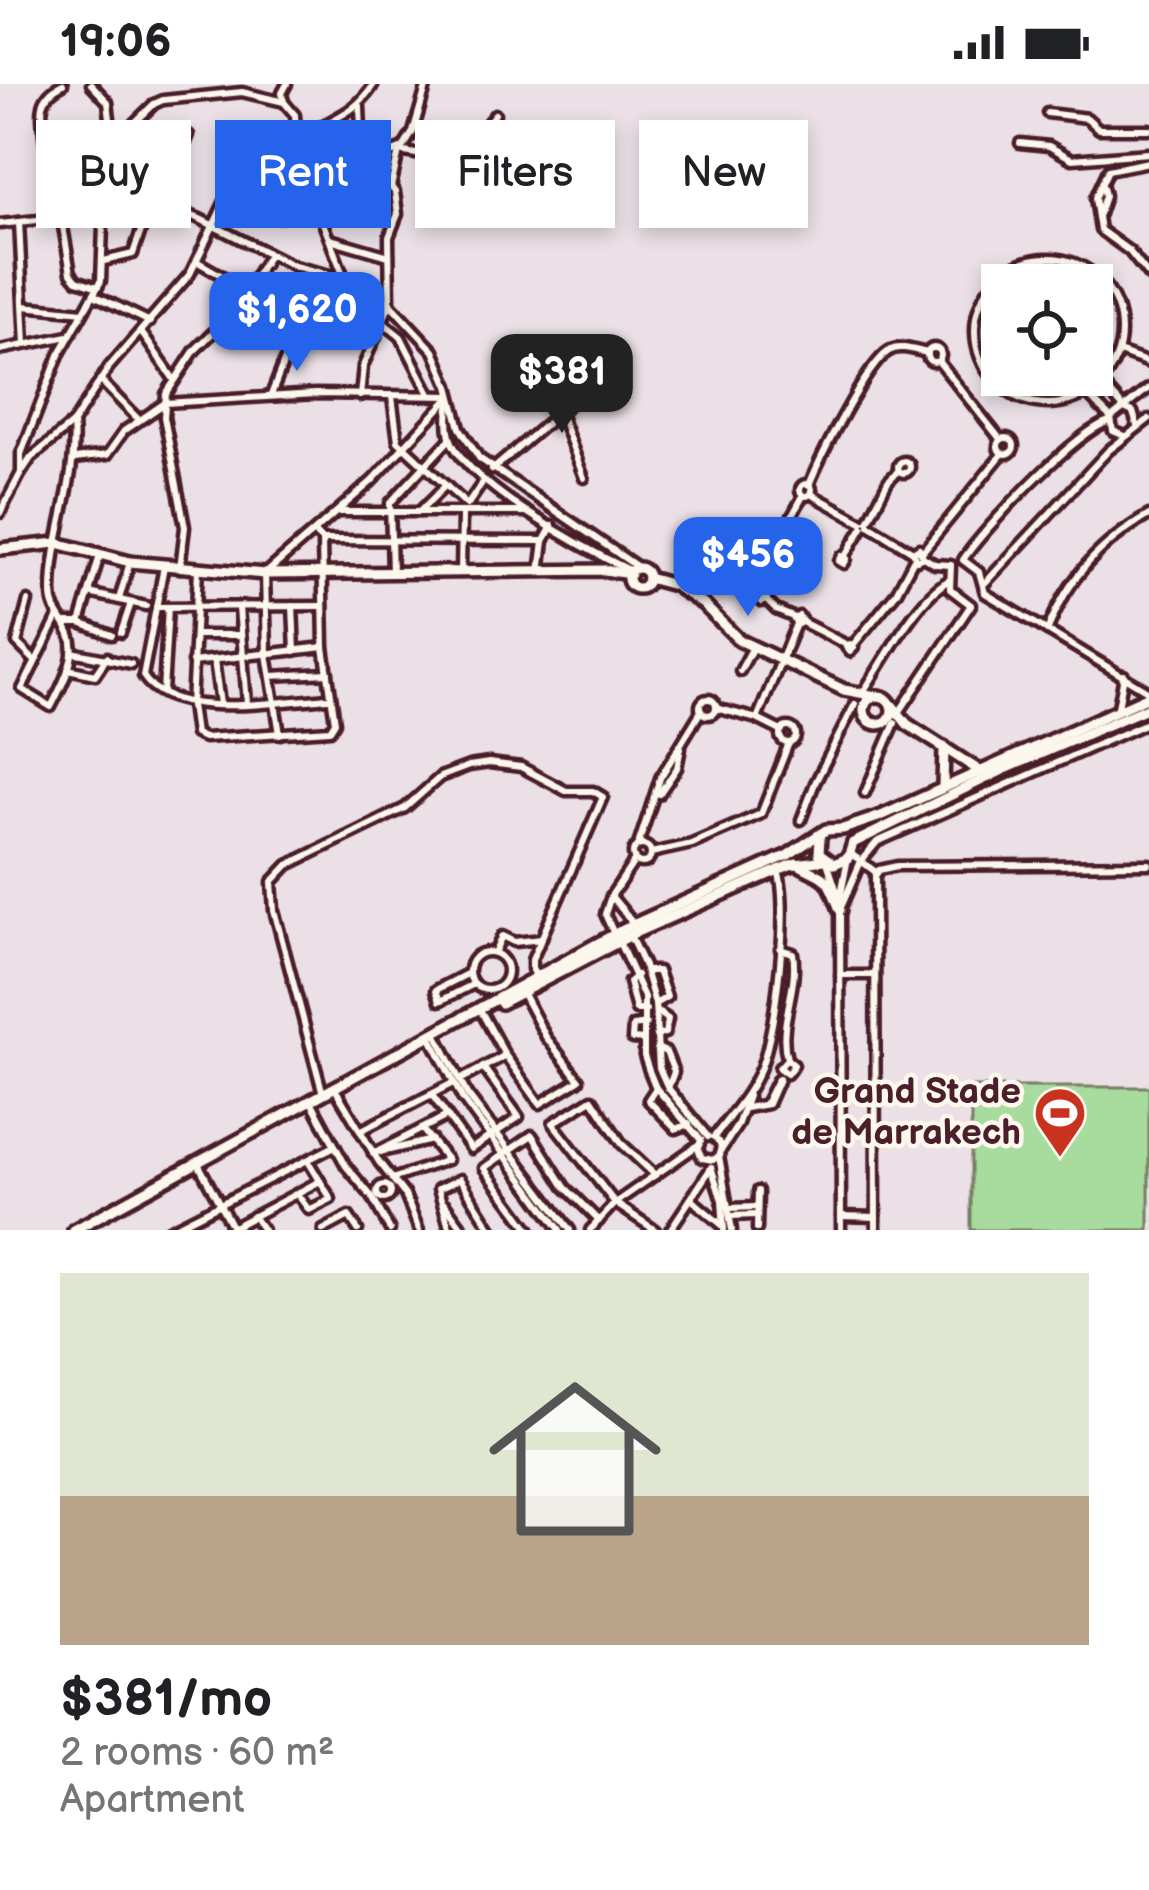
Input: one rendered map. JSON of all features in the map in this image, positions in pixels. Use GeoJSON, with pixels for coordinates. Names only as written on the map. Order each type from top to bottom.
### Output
{"type":"FeatureCollection","features":[{"type":"Feature","properties":{"kind":"street"},"geometry":{"type":"LineString","coordinates":[[43,120],[46,94],[64,84]]}},
{"type":"Feature","properties":{"kind":"street"},"geometry":{"type":"LineString","coordinates":[[91,84],[107,101],[111,120]]}},
{"type":"Feature","properties":{"kind":"street"},"geometry":{"type":"LineString","coordinates":[[287,84],[284,102],[300,120]]}},
{"type":"Feature","properties":{"kind":"street"},"geometry":{"type":"LineString","coordinates":[[333,120],[360,106],[373,84]]}},
{"type":"Feature","properties":{"kind":"street"},"geometry":{"type":"LineString","coordinates":[[360,396],[363,366],[390,304],[390,231],[398,214],[391,187],[399,151],[412,132],[427,84]]}},
{"type":"Feature","properties":{"kind":"street"},"geometry":{"type":"LineString","coordinates":[[136,120],[164,100],[242,92],[284,102]]}},
{"type":"Feature","properties":{"kind":"street"},"geometry":{"type":"LineString","coordinates":[[360,106],[362,120]]}},
{"type":"Feature","properties":{"kind":"street"},"geometry":{"type":"LineString","coordinates":[[490,120],[495,113]]}},
{"type":"Feature","properties":{"kind":"street"},"geometry":{"type":"LineString","coordinates":[[1047,113],[1087,118],[1100,129],[1149,129]]}},
{"type":"Feature","properties":{"kind":"street"},"geometry":{"type":"LineString","coordinates":[[295,115],[295,120]]}},
{"type":"Feature","properties":{"kind":"street"},"geometry":{"type":"LineString","coordinates":[[1020,142],[1049,146],[1072,159],[1149,158]]}},
{"type":"Feature","properties":{"kind":"street"},"geometry":{"type":"LineString","coordinates":[[391,153],[415,154]]}},
{"type":"Feature","properties":{"kind":"street"},"geometry":{"type":"LineString","coordinates":[[1149,158],[1113,166],[1105,176],[1105,196],[1097,217],[1100,230],[1129,251],[1149,276]]}},
{"type":"Feature","properties":{"kind":"street"},"geometry":{"type":"LineString","coordinates":[[191,217],[314,272],[344,278],[390,304],[428,342],[468,445],[492,470],[633,571]]}},
{"type":"Feature","properties":{"kind":"street"},"geometry":{"type":"LineString","coordinates":[[0,224],[36,219]]}},
{"type":"Feature","properties":{"kind":"street"},"geometry":{"type":"LineString","coordinates":[[0,513],[31,458],[73,423],[100,380],[198,262],[215,219]]}},
{"type":"Feature","properties":{"kind":"street"},"geometry":{"type":"LineString","coordinates":[[19,222],[25,344]]}},
{"type":"Feature","properties":{"kind":"street"},"geometry":{"type":"LineString","coordinates":[[63,228],[71,273],[77,280],[150,322]]}},
{"type":"Feature","properties":{"kind":"street"},"geometry":{"type":"LineString","coordinates":[[21,472],[21,454],[68,336],[96,291],[104,262],[103,228]]}},
{"type":"Feature","properties":{"kind":"street"},"geometry":{"type":"LineString","coordinates":[[104,262],[134,254],[143,228]]}},
{"type":"Feature","properties":{"kind":"street"},"geometry":{"type":"LineString","coordinates":[[326,228],[344,278]]}},
{"type":"Feature","properties":{"kind":"street"},"geometry":{"type":"LineString","coordinates":[[330,239],[389,256]]}},
{"type":"Feature","properties":{"kind":"street"},"geometry":{"type":"LineString","coordinates":[[180,568],[184,527],[165,403],[174,379],[228,318],[270,254]]}},
{"type":"Feature","properties":{"kind":"street"},"geometry":{"type":"LineString","coordinates":[[1021,264],[1048,258],[1078,264]]}},
{"type":"Feature","properties":{"kind":"street"},"geometry":{"type":"LineString","coordinates":[[198,262],[247,290]]}},
{"type":"Feature","properties":{"kind":"street"},"geometry":{"type":"LineString","coordinates":[[271,395],[314,272]]}},
{"type":"Feature","properties":{"kind":"street"},"geometry":{"type":"LineString","coordinates":[[1113,300],[1120,322],[1113,361]]}},
{"type":"Feature","properties":{"kind":"street"},"geometry":{"type":"LineString","coordinates":[[981,301],[974,336],[981,358]]}},
{"type":"Feature","properties":{"kind":"street"},"geometry":{"type":"LineString","coordinates":[[24,306],[82,312]]}},
{"type":"Feature","properties":{"kind":"street"},"geometry":{"type":"LineString","coordinates":[[380,320],[401,337],[430,394]]}},
{"type":"Feature","properties":{"kind":"street"},"geometry":{"type":"LineString","coordinates":[[141,332],[174,379]]}},
{"type":"Feature","properties":{"kind":"street"},"geometry":{"type":"LineString","coordinates":[[0,350],[68,336]]}},
{"type":"Feature","properties":{"kind":"street"},"geometry":{"type":"LineString","coordinates":[[904,348],[928,353],[939,350],[938,361],[1001,440],[1013,443],[1011,452],[1004,453],[918,554],[896,592],[850,645],[776,610],[763,597],[762,572],[808,492],[841,414],[886,353],[904,348]]}},
{"type":"Feature","properties":{"kind":"street"},"geometry":{"type":"LineString","coordinates":[[1118,352],[1149,363]]}},
{"type":"Feature","properties":{"kind":"street"},"geometry":{"type":"LineString","coordinates":[[492,470],[607,372]]}},
{"type":"Feature","properties":{"kind":"street"},"geometry":{"type":"LineString","coordinates":[[100,380],[138,418]]}},
{"type":"Feature","properties":{"kind":"street"},"geometry":{"type":"LineString","coordinates":[[79,1229],[482,1013],[512,988],[621,937],[634,924],[788,855],[826,830],[843,829],[943,787],[1149,694],[985,593],[979,572],[963,561],[1060,458],[1149,388]]}},
{"type":"Feature","properties":{"kind":"street"},"geometry":{"type":"LineString","coordinates":[[75,459],[107,455],[138,418],[165,403],[271,395],[451,396]]}},
{"type":"Feature","properties":{"kind":"street"},"geometry":{"type":"LineString","coordinates":[[451,396],[450,439],[483,482],[633,571]]}},
{"type":"Feature","properties":{"kind":"street"},"geometry":{"type":"LineString","coordinates":[[280,734],[267,654],[266,574],[339,512],[451,396]]}},
{"type":"Feature","properties":{"kind":"street"},"geometry":{"type":"LineString","coordinates":[[1020,396],[1052,404],[1077,396]]}},
{"type":"Feature","properties":{"kind":"street"},"geometry":{"type":"LineString","coordinates":[[1089,396],[1116,433],[1125,436]]}},
{"type":"Feature","properties":{"kind":"street"},"geometry":{"type":"LineString","coordinates":[[1113,396],[1135,415],[1136,428]]}},
{"type":"Feature","properties":{"kind":"street"},"geometry":{"type":"LineString","coordinates":[[392,397],[397,439],[467,505]]}},
{"type":"Feature","properties":{"kind":"street"},"geometry":{"type":"LineString","coordinates":[[559,410],[584,478]]}},
{"type":"Feature","properties":{"kind":"street"},"geometry":{"type":"LineString","coordinates":[[985,583],[1125,436],[1149,419]]}},
{"type":"Feature","properties":{"kind":"street"},"geometry":{"type":"LineString","coordinates":[[60,621],[22,692],[52,707],[72,652],[52,592],[75,459],[73,423]]}},
{"type":"Feature","properties":{"kind":"street"},"geometry":{"type":"LineString","coordinates":[[392,574],[392,500],[450,439]]}},
{"type":"Feature","properties":{"kind":"street"},"geometry":{"type":"LineString","coordinates":[[845,557],[899,470]]}},
{"type":"Feature","properties":{"kind":"street"},"geometry":{"type":"LineString","coordinates":[[0,481],[14,487]]}},
{"type":"Feature","properties":{"kind":"street"},"geometry":{"type":"LineString","coordinates":[[461,573],[462,514],[483,482]]}},
{"type":"Feature","properties":{"kind":"street"},"geometry":{"type":"LineString","coordinates":[[418,514],[446,485]]}},
{"type":"Feature","properties":{"kind":"street"},"geometry":{"type":"LineString","coordinates":[[808,492],[934,564],[952,566],[945,583],[862,693]]}},
{"type":"Feature","properties":{"kind":"street"},"geometry":{"type":"LineString","coordinates":[[339,512],[531,512]]}},
{"type":"Feature","properties":{"kind":"street"},"geometry":{"type":"LineString","coordinates":[[1047,632],[1055,609],[1097,550],[1149,515]]}},
{"type":"Feature","properties":{"kind":"street"},"geometry":{"type":"LineString","coordinates":[[540,572],[544,541],[552,526]]}},
{"type":"Feature","properties":{"kind":"street"},"geometry":{"type":"LineString","coordinates":[[314,533],[322,540],[544,541]]}},
{"type":"Feature","properties":{"kind":"street"},"geometry":{"type":"LineString","coordinates":[[198,570],[191,705],[193,729],[199,737],[332,729],[335,722],[324,647],[322,540]]}},
{"type":"Feature","properties":{"kind":"street"},"geometry":{"type":"LineString","coordinates":[[0,549],[57,543],[130,562],[266,574],[633,571],[646,572],[644,586],[630,582],[633,571]]}},
{"type":"Feature","properties":{"kind":"street"},"geometry":{"type":"LineString","coordinates":[[80,623],[100,555]]}},
{"type":"Feature","properties":{"kind":"street"},"geometry":{"type":"LineString","coordinates":[[119,600],[130,562]]}},
{"type":"Feature","properties":{"kind":"street"},"geometry":{"type":"LineString","coordinates":[[865,793],[895,718],[971,605],[952,593],[934,564]]}},
{"type":"Feature","properties":{"kind":"street"},"geometry":{"type":"LineString","coordinates":[[164,566],[143,676],[147,684],[191,705],[331,698]]}},
{"type":"Feature","properties":{"kind":"street"},"geometry":{"type":"LineString","coordinates":[[648,578],[674,585],[704,604],[732,635],[753,647],[844,690],[887,698],[895,718],[980,770]]}},
{"type":"Feature","properties":{"kind":"street"},"geometry":{"type":"LineString","coordinates":[[89,592],[146,606]]}},
{"type":"Feature","properties":{"kind":"street"},"geometry":{"type":"LineString","coordinates":[[28,601],[17,643],[35,661]]}},
{"type":"Feature","properties":{"kind":"street"},"geometry":{"type":"LineString","coordinates":[[60,621],[116,634],[131,602]]}},
{"type":"Feature","properties":{"kind":"street"},"geometry":{"type":"LineString","coordinates":[[293,606],[296,651]]}},
{"type":"Feature","properties":{"kind":"street"},"geometry":{"type":"LineString","coordinates":[[156,607],[323,606]]}},
{"type":"Feature","properties":{"kind":"street"},"geometry":{"type":"LineString","coordinates":[[163,692],[167,608]]}},
{"type":"Feature","properties":{"kind":"street"},"geometry":{"type":"LineString","coordinates":[[238,608],[247,703]]}},
{"type":"Feature","properties":{"kind":"street"},"geometry":{"type":"LineString","coordinates":[[1030,622],[1055,609]]}},
{"type":"Feature","properties":{"kind":"street"},"geometry":{"type":"LineString","coordinates":[[757,719],[798,621]]}},
{"type":"Feature","properties":{"kind":"street"},"geometry":{"type":"LineString","coordinates":[[194,634],[239,635]]}},
{"type":"Feature","properties":{"kind":"street"},"geometry":{"type":"LineString","coordinates":[[150,641],[165,644]]}},
{"type":"Feature","properties":{"kind":"street"},"geometry":{"type":"LineString","coordinates":[[192,662],[324,647]]}},
{"type":"Feature","properties":{"kind":"street"},"geometry":{"type":"LineString","coordinates":[[740,671],[753,647]]}},
{"type":"Feature","properties":{"kind":"street"},"geometry":{"type":"LineString","coordinates":[[72,652],[131,664]]}},
{"type":"Feature","properties":{"kind":"street"},"geometry":{"type":"LineString","coordinates":[[67,669],[94,675],[107,657]]}},
{"type":"Feature","properties":{"kind":"street"},"geometry":{"type":"LineString","coordinates":[[214,660],[220,704]]}},
{"type":"Feature","properties":{"kind":"street"},"geometry":{"type":"LineString","coordinates":[[271,676],[328,673]]}},
{"type":"Feature","properties":{"kind":"street"},"geometry":{"type":"LineString","coordinates":[[1118,709],[1124,676]]}},
{"type":"Feature","properties":{"kind":"street"},"geometry":{"type":"LineString","coordinates":[[844,690],[872,723],[895,718]]}},
{"type":"Feature","properties":{"kind":"street"},"geometry":{"type":"LineString","coordinates":[[864,714],[867,700],[876,695]]}},
{"type":"Feature","properties":{"kind":"street"},"geometry":{"type":"LineString","coordinates":[[729,1212],[705,1160],[705,1140],[659,1068],[646,971],[637,950],[605,914],[634,860],[632,852],[660,778],[704,700],[782,731]]}},
{"type":"Feature","properties":{"kind":"street"},"geometry":{"type":"LineString","coordinates":[[801,820],[855,704]]}},
{"type":"Feature","properties":{"kind":"street"},"geometry":{"type":"LineString","coordinates":[[79,1229],[200,1167],[512,988],[796,863],[842,862],[1005,769],[1149,707]]}},
{"type":"Feature","properties":{"kind":"street"},"geometry":{"type":"LineString","coordinates":[[841,1230],[840,904],[853,854],[1149,722]]}},
{"type":"Feature","properties":{"kind":"street"},"geometry":{"type":"LineString","coordinates":[[634,860],[646,862],[651,853],[692,844],[761,814],[789,743],[796,739],[796,731],[788,727],[781,738],[789,743]]}},
{"type":"Feature","properties":{"kind":"street"},"geometry":{"type":"LineString","coordinates":[[943,787],[944,747]]}},
{"type":"Feature","properties":{"kind":"street"},"geometry":{"type":"LineString","coordinates":[[323,1094],[272,898],[272,882],[280,871],[406,808],[431,783],[455,770],[489,763],[521,767],[566,791],[592,791],[603,797],[532,960],[537,977]]}},
{"type":"Feature","properties":{"kind":"street"},"geometry":{"type":"LineString","coordinates":[[843,829],[853,854],[878,873]]}},
{"type":"Feature","properties":{"kind":"street"},"geometry":{"type":"LineString","coordinates":[[820,837],[817,845],[840,904]]}},
{"type":"Feature","properties":{"kind":"street"},"geometry":{"type":"LineString","coordinates":[[638,845],[651,853]]}},
{"type":"Feature","properties":{"kind":"street"},"geometry":{"type":"LineString","coordinates":[[796,863],[820,872],[840,904]]}},
{"type":"Feature","properties":{"kind":"street"},"geometry":{"type":"LineString","coordinates":[[878,873],[897,866],[1149,864]]}},
{"type":"Feature","properties":{"kind":"street"},"geometry":{"type":"LineString","coordinates":[[590,1230],[615,1203],[705,1140],[748,1093],[761,1067],[773,1007],[784,912],[778,870]]}},
{"type":"Feature","properties":{"kind":"street"},"geometry":{"type":"LineString","coordinates":[[876,1230],[878,873]]}},
{"type":"Feature","properties":{"kind":"street"},"geometry":{"type":"LineString","coordinates":[[611,896],[634,924]]}},
{"type":"Feature","properties":{"kind":"street"},"geometry":{"type":"LineString","coordinates":[[482,1013],[540,1104],[579,1080],[512,988],[498,954],[500,937],[514,942],[542,939]]}},
{"type":"Feature","properties":{"kind":"street"},"geometry":{"type":"LineString","coordinates":[[621,937],[652,1008]]}},
{"type":"Feature","properties":{"kind":"street"},"geometry":{"type":"LineString","coordinates":[[474,984],[443,1001],[435,993],[469,974],[475,956],[511,951],[514,942]]}},
{"type":"Feature","properties":{"kind":"street"},"geometry":{"type":"LineString","coordinates":[[746,1108],[765,1105],[782,1069],[783,1034],[796,980],[794,953],[779,949]]}},
{"type":"Feature","properties":{"kind":"street"},"geometry":{"type":"LineString","coordinates":[[626,956],[637,950]]}},
{"type":"Feature","properties":{"kind":"street"},"geometry":{"type":"LineString","coordinates":[[646,971],[658,971],[667,997],[652,1008],[646,1024],[649,1071],[656,1088],[720,1152],[727,1229]]}},
{"type":"Feature","properties":{"kind":"street"},"geometry":{"type":"LineString","coordinates":[[469,974],[474,984],[488,990],[512,988]]}},
{"type":"Feature","properties":{"kind":"street"},"geometry":{"type":"LineString","coordinates":[[840,975],[874,975]]}},
{"type":"Feature","properties":{"kind":"street"},"geometry":{"type":"LineString","coordinates":[[488,990],[494,1001]]}},
{"type":"Feature","properties":{"kind":"street"},"geometry":{"type":"LineString","coordinates":[[773,1007],[789,1007]]}},
{"type":"Feature","properties":{"kind":"street"},"geometry":{"type":"LineString","coordinates":[[645,1040],[632,1039],[631,1032],[633,1026],[646,1024]]}},
{"type":"Feature","properties":{"kind":"street"},"geometry":{"type":"LineString","coordinates":[[435,1038],[456,1081],[570,1230]]}},
{"type":"Feature","properties":{"kind":"street"},"geometry":{"type":"LineString","coordinates":[[656,1047],[666,1052],[674,1072],[668,1088]]}},
{"type":"Feature","properties":{"kind":"street"},"geometry":{"type":"LineString","coordinates":[[359,1132],[505,1055]]}},
{"type":"Feature","properties":{"kind":"street"},"geometry":{"type":"LineString","coordinates":[[432,1095],[471,1149],[518,1117],[483,1067]]}},
{"type":"Feature","properties":{"kind":"street"},"geometry":{"type":"LineString","coordinates":[[761,1067],[782,1069]]}},
{"type":"Feature","properties":{"kind":"street"},"geometry":{"type":"LineString","coordinates":[[649,1071],[659,1068]]}},
{"type":"Feature","properties":{"kind":"street"},"geometry":{"type":"LineString","coordinates":[[656,1088],[648,1100],[676,1129],[689,1124]]}},
{"type":"Feature","properties":{"kind":"street"},"geometry":{"type":"LineString","coordinates":[[337,1093],[393,1184],[405,1195],[419,1230]]}},
{"type":"Feature","properties":{"kind":"street"},"geometry":{"type":"LineString","coordinates":[[705,1160],[720,1152],[746,1108],[748,1093]]}},
{"type":"Feature","properties":{"kind":"street"},"geometry":{"type":"LineString","coordinates":[[655,1175],[622,1144],[592,1099],[553,1123],[615,1203],[655,1230]]}},
{"type":"Feature","properties":{"kind":"street"},"geometry":{"type":"LineString","coordinates":[[312,1103],[335,1146],[375,1196],[390,1230]]}},
{"type":"Feature","properties":{"kind":"street"},"geometry":{"type":"LineString","coordinates":[[375,1153],[446,1116]]}},
{"type":"Feature","properties":{"kind":"street"},"geometry":{"type":"LineString","coordinates":[[375,1196],[388,1198],[393,1184],[446,1162],[422,1129]]}},
{"type":"Feature","properties":{"kind":"street"},"geometry":{"type":"LineString","coordinates":[[530,1230],[484,1168],[532,1135],[565,1187],[598,1222]]}},
{"type":"Feature","properties":{"kind":"street"},"geometry":{"type":"LineString","coordinates":[[375,1153],[432,1140]]}},
{"type":"Feature","properties":{"kind":"street"},"geometry":{"type":"LineString","coordinates":[[169,1230],[335,1146]]}},
{"type":"Feature","properties":{"kind":"street"},"geometry":{"type":"LineString","coordinates":[[508,1152],[560,1230]]}},
{"type":"Feature","properties":{"kind":"street"},"geometry":{"type":"LineString","coordinates":[[296,1193],[310,1210],[331,1199],[308,1161]]}},
{"type":"Feature","properties":{"kind":"street"},"geometry":{"type":"LineString","coordinates":[[200,1167],[232,1229],[320,1181]]}},
{"type":"Feature","properties":{"kind":"street"},"geometry":{"type":"LineString","coordinates":[[670,1230],[711,1168]]}},
{"type":"Feature","properties":{"kind":"street"},"geometry":{"type":"LineString","coordinates":[[450,1230],[438,1189],[460,1179],[492,1230]]}},
{"type":"Feature","properties":{"kind":"street"},"geometry":{"type":"LineString","coordinates":[[757,1229],[758,1191]]}},
{"type":"Feature","properties":{"kind":"street"},"geometry":{"type":"LineString","coordinates":[[690,1198],[727,1229]]}},
{"type":"Feature","properties":{"kind":"street"},"geometry":{"type":"LineString","coordinates":[[442,1201],[464,1230]]}},
{"type":"Feature","properties":{"kind":"street"},"geometry":{"type":"LineString","coordinates":[[729,1212],[756,1211]]}},
{"type":"Feature","properties":{"kind":"street"},"geometry":{"type":"LineString","coordinates":[[254,1216],[263,1230]]}},
{"type":"Feature","properties":{"kind":"street"},"geometry":{"type":"LineString","coordinates":[[325,1229],[349,1216],[358,1230]]}},
{"type":"Feature","properties":{"kind":"street"},"geometry":{"type":"LineString","coordinates":[[841,1216],[876,1217]]}},
{"type":"Feature","properties":{"kind":"green space","name":"Grand Stade de Marrakech"},"geometry":{"type":"Polygon","coordinates":[[[971,1087],[1149,1087],[1149,1230],[971,1230],[971,1087]]]}},
{"type":"Feature","properties":{"kind":"place","name":"Grand Stade de Marrakech"},"geometry":{"type":"Point","coordinates":[1060,1159]}}]}
